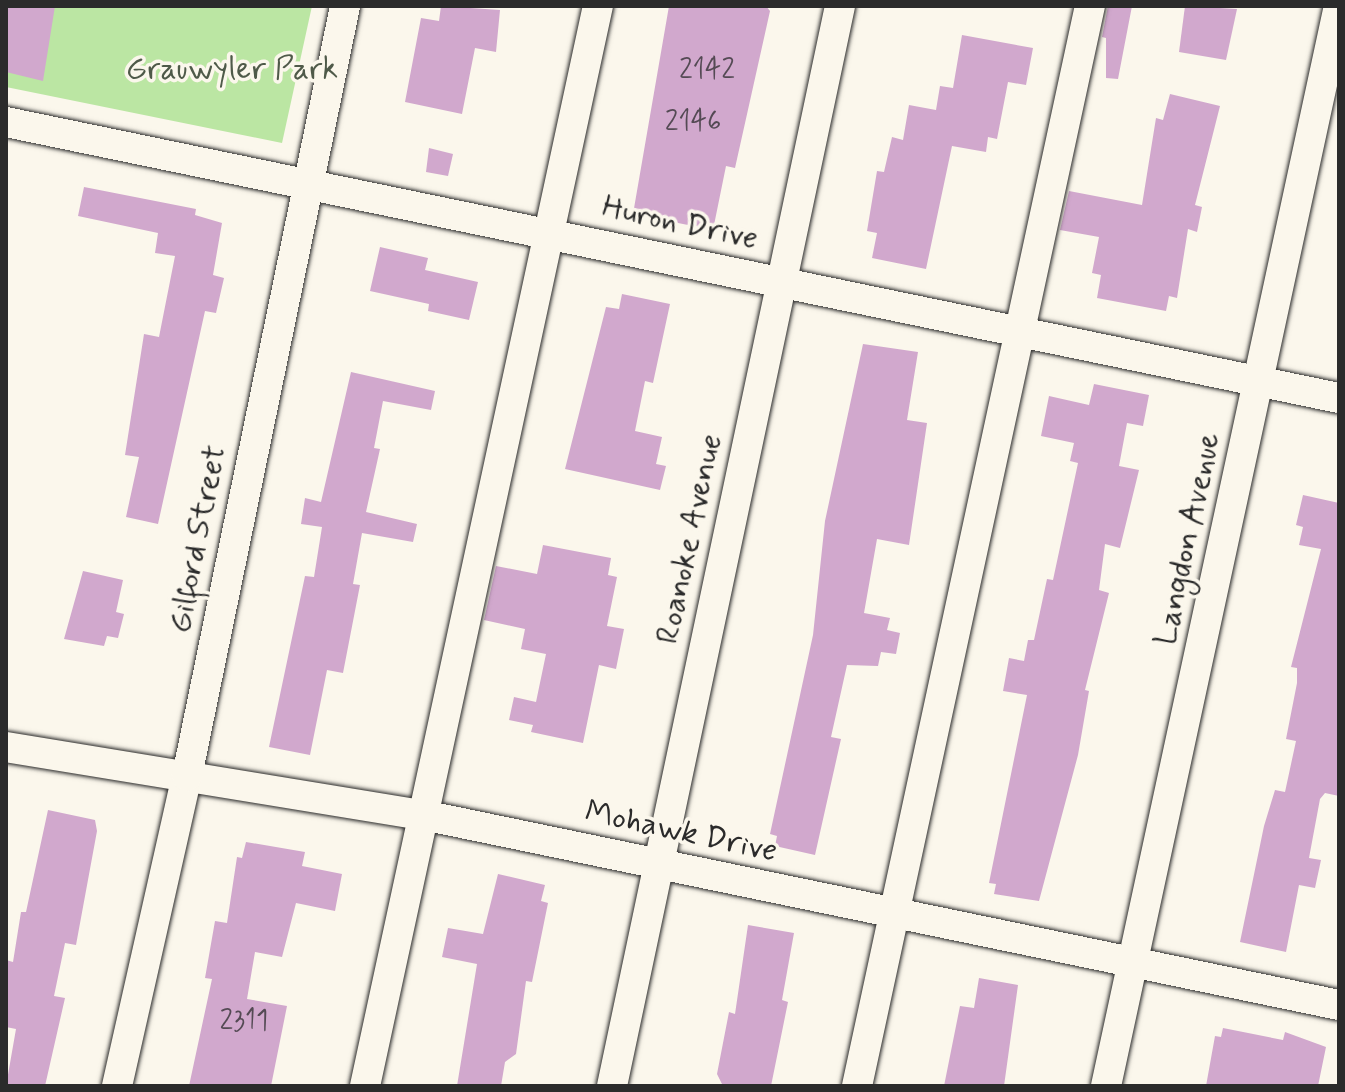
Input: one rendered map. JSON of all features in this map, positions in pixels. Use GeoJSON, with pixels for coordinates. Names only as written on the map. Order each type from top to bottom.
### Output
{"type":"FeatureCollection","features":[{"type":"Feature","properties":{"kind":"street","name":"Gilford Street"},"geometry":{"type":"LineString","coordinates":[[117,1086],[187,776],[345,6]]}},
{"type":"Feature","properties":{"kind":"street"},"geometry":{"type":"LineString","coordinates":[[365,1086],[598,6]]}},
{"type":"Feature","properties":{"kind":"street","name":"Roanoke Avenue"},"geometry":{"type":"LineString","coordinates":[[612,1086],[840,6]]}},
{"type":"Feature","properties":{"kind":"street"},"geometry":{"type":"LineString","coordinates":[[857,1086],[1090,6]]}},
{"type":"Feature","properties":{"kind":"street","name":"Langdon Avenue"},"geometry":{"type":"LineString","coordinates":[[1106,1086],[1339,6]]}},
{"type":"Feature","properties":{"kind":"street","name":"Huron Drive"},"geometry":{"type":"LineString","coordinates":[[6,122],[1339,398]]}},
{"type":"Feature","properties":{"kind":"street","name":"Mohawk Drive"},"geometry":{"type":"LineString","coordinates":[[6,747],[423,815],[1339,1005]]}},
{"type":"Feature","properties":{"kind":"green space","name":"Grauwyler Park"},"geometry":{"type":"Polygon","coordinates":[[[6,6],[312,6],[282,143],[6,87],[6,6]]]}},
{"type":"Feature","properties":{"kind":"building"},"geometry":{"type":"Polygon","coordinates":[[[6,6],[55,6],[43,81],[6,72],[6,6]]]}},
{"type":"Feature","properties":{"kind":"building"},"geometry":{"type":"Polygon","coordinates":[[[441,6],[500,10],[496,52],[475,48],[462,114],[405,102],[421,18],[439,21],[441,6]]]}},
{"type":"Feature","properties":{"kind":"building"},"geometry":{"type":"Polygon","coordinates":[[[669,6],[766,6],[770,11],[735,168],[726,166],[713,230],[633,214],[669,6]]]}},
{"type":"Feature","properties":{"kind":"building"},"geometry":{"type":"Polygon","coordinates":[[[1108,6],[1132,6],[1118,79],[1106,78],[1106,38],[1102,37],[1108,6]]]}},
{"type":"Feature","properties":{"kind":"building"},"geometry":{"type":"Polygon","coordinates":[[[1185,6],[1237,9],[1226,60],[1179,52],[1185,6]]]}},
{"type":"Feature","properties":{"kind":"building"},"geometry":{"type":"Polygon","coordinates":[[[962,35],[1033,48],[1026,85],[1008,82],[997,139],[988,137],[986,152],[952,146],[926,269],[872,258],[877,233],[867,231],[877,171],[884,172],[892,137],[903,140],[909,105],[936,110],[940,86],[953,88],[962,35]]]}},
{"type":"Feature","properties":{"kind":"building"},"geometry":{"type":"Polygon","coordinates":[[[1170,94],[1220,106],[1195,205],[1202,207],[1197,232],[1188,229],[1177,298],[1169,296],[1166,311],[1097,298],[1101,275],[1092,273],[1099,237],[1060,230],[1069,191],[1142,205],[1156,118],[1163,120],[1170,94]]]}},
{"type":"Feature","properties":{"kind":"building"},"geometry":{"type":"Polygon","coordinates":[[[429,148],[453,154],[448,176],[426,172],[429,148]]]}},
{"type":"Feature","properties":{"kind":"building"},"geometry":{"type":"Polygon","coordinates":[[[84,187],[196,209],[195,215],[222,223],[213,275],[224,278],[216,313],[205,311],[158,524],[126,517],[139,457],[125,455],[144,334],[159,337],[175,256],[155,253],[158,233],[78,216],[84,187]]]}},
{"type":"Feature","properties":{"kind":"building"},"geometry":{"type":"Polygon","coordinates":[[[380,247],[428,258],[425,270],[478,282],[469,320],[428,311],[429,304],[370,291],[380,247]]]}},
{"type":"Feature","properties":{"kind":"building"},"geometry":{"type":"Polygon","coordinates":[[[622,294],[670,304],[653,383],[645,381],[635,431],[662,437],[656,464],[666,466],[660,490],[565,469],[606,307],[619,309],[622,294]]]}},
{"type":"Feature","properties":{"kind":"building"},"geometry":{"type":"Polygon","coordinates":[[[863,344],[918,352],[907,420],[927,423],[909,545],[877,539],[864,613],[890,618],[887,630],[900,633],[896,654],[881,652],[878,666],[847,665],[831,737],[841,739],[815,855],[775,846],[777,836],[770,834],[813,635],[825,521],[863,344]]]}},
{"type":"Feature","properties":{"kind":"building"},"geometry":{"type":"Polygon","coordinates":[[[351,372],[435,391],[431,410],[383,401],[374,448],[380,449],[366,512],[417,524],[413,542],[362,533],[353,584],[360,585],[343,673],[327,670],[310,755],[269,747],[305,576],[314,577],[322,527],[301,524],[305,498],[321,502],[351,372]]]}},
{"type":"Feature","properties":{"kind":"building"},"geometry":{"type":"Polygon","coordinates":[[[1094,384],[1149,395],[1143,426],[1127,423],[1119,466],[1139,470],[1120,548],[1105,544],[1099,590],[1109,593],[1085,690],[1089,691],[1078,755],[1039,901],[994,894],[996,884],[989,883],[1027,695],[1003,691],[1009,658],[1024,661],[1028,640],[1034,640],[1047,579],[1053,580],[1078,463],[1070,461],[1074,443],[1041,436],[1049,396],[1089,405],[1094,384]]]}},
{"type":"Feature","properties":{"kind":"building"},"geometry":{"type":"Polygon","coordinates":[[[1303,495],[1339,503],[1339,796],[1325,793],[1320,799],[1309,858],[1321,860],[1315,888],[1299,885],[1286,952],[1240,942],[1264,826],[1275,790],[1285,792],[1296,741],[1286,739],[1297,683],[1297,668],[1291,667],[1321,549],[1299,545],[1303,527],[1296,525],[1303,495]]]}},
{"type":"Feature","properties":{"kind":"building"},"geometry":{"type":"Polygon","coordinates":[[[543,545],[611,558],[608,575],[617,577],[607,626],[624,629],[616,669],[599,665],[583,743],[531,732],[533,725],[509,720],[514,697],[536,702],[546,654],[521,649],[525,629],[484,620],[496,566],[537,574],[543,545]]]}},
{"type":"Feature","properties":{"kind":"building"},"geometry":{"type":"Polygon","coordinates":[[[83,571],[123,580],[116,612],[124,614],[118,638],[107,636],[104,646],[64,639],[83,571]]]}},
{"type":"Feature","properties":{"kind":"building"},"geometry":{"type":"Polygon","coordinates":[[[48,810],[95,820],[97,831],[76,945],[65,943],[54,996],[65,998],[45,1086],[6,1086],[16,1029],[6,1027],[6,960],[13,962],[21,912],[26,912],[48,810]]]}},
{"type":"Feature","properties":{"kind":"building"},"geometry":{"type":"Polygon","coordinates":[[[246,842],[305,852],[302,866],[342,874],[335,911],[296,903],[282,957],[255,952],[247,999],[287,1006],[271,1086],[189,1086],[212,979],[205,978],[215,921],[227,923],[237,857],[242,858],[246,842]]]}},
{"type":"Feature","properties":{"kind":"building"},"geometry":{"type":"Polygon","coordinates":[[[498,874],[545,885],[541,901],[548,903],[532,982],[526,981],[516,1054],[505,1062],[501,1086],[457,1086],[477,964],[442,957],[448,928],[483,934],[498,874]]]}},
{"type":"Feature","properties":{"kind":"building"},"geometry":{"type":"Polygon","coordinates":[[[748,925],[794,933],[782,1000],[788,1002],[771,1086],[723,1086],[717,1074],[729,1012],[735,1014],[748,925]]]}},
{"type":"Feature","properties":{"kind":"building"},"geometry":{"type":"Polygon","coordinates":[[[979,978],[1018,985],[1004,1086],[944,1086],[960,1006],[974,1008],[979,978]]]}},
{"type":"Feature","properties":{"kind":"building"},"geometry":{"type":"Polygon","coordinates":[[[1223,1028],[1283,1040],[1285,1032],[1326,1047],[1318,1086],[1206,1086],[1215,1036],[1221,1037],[1223,1028]]]}}]}
